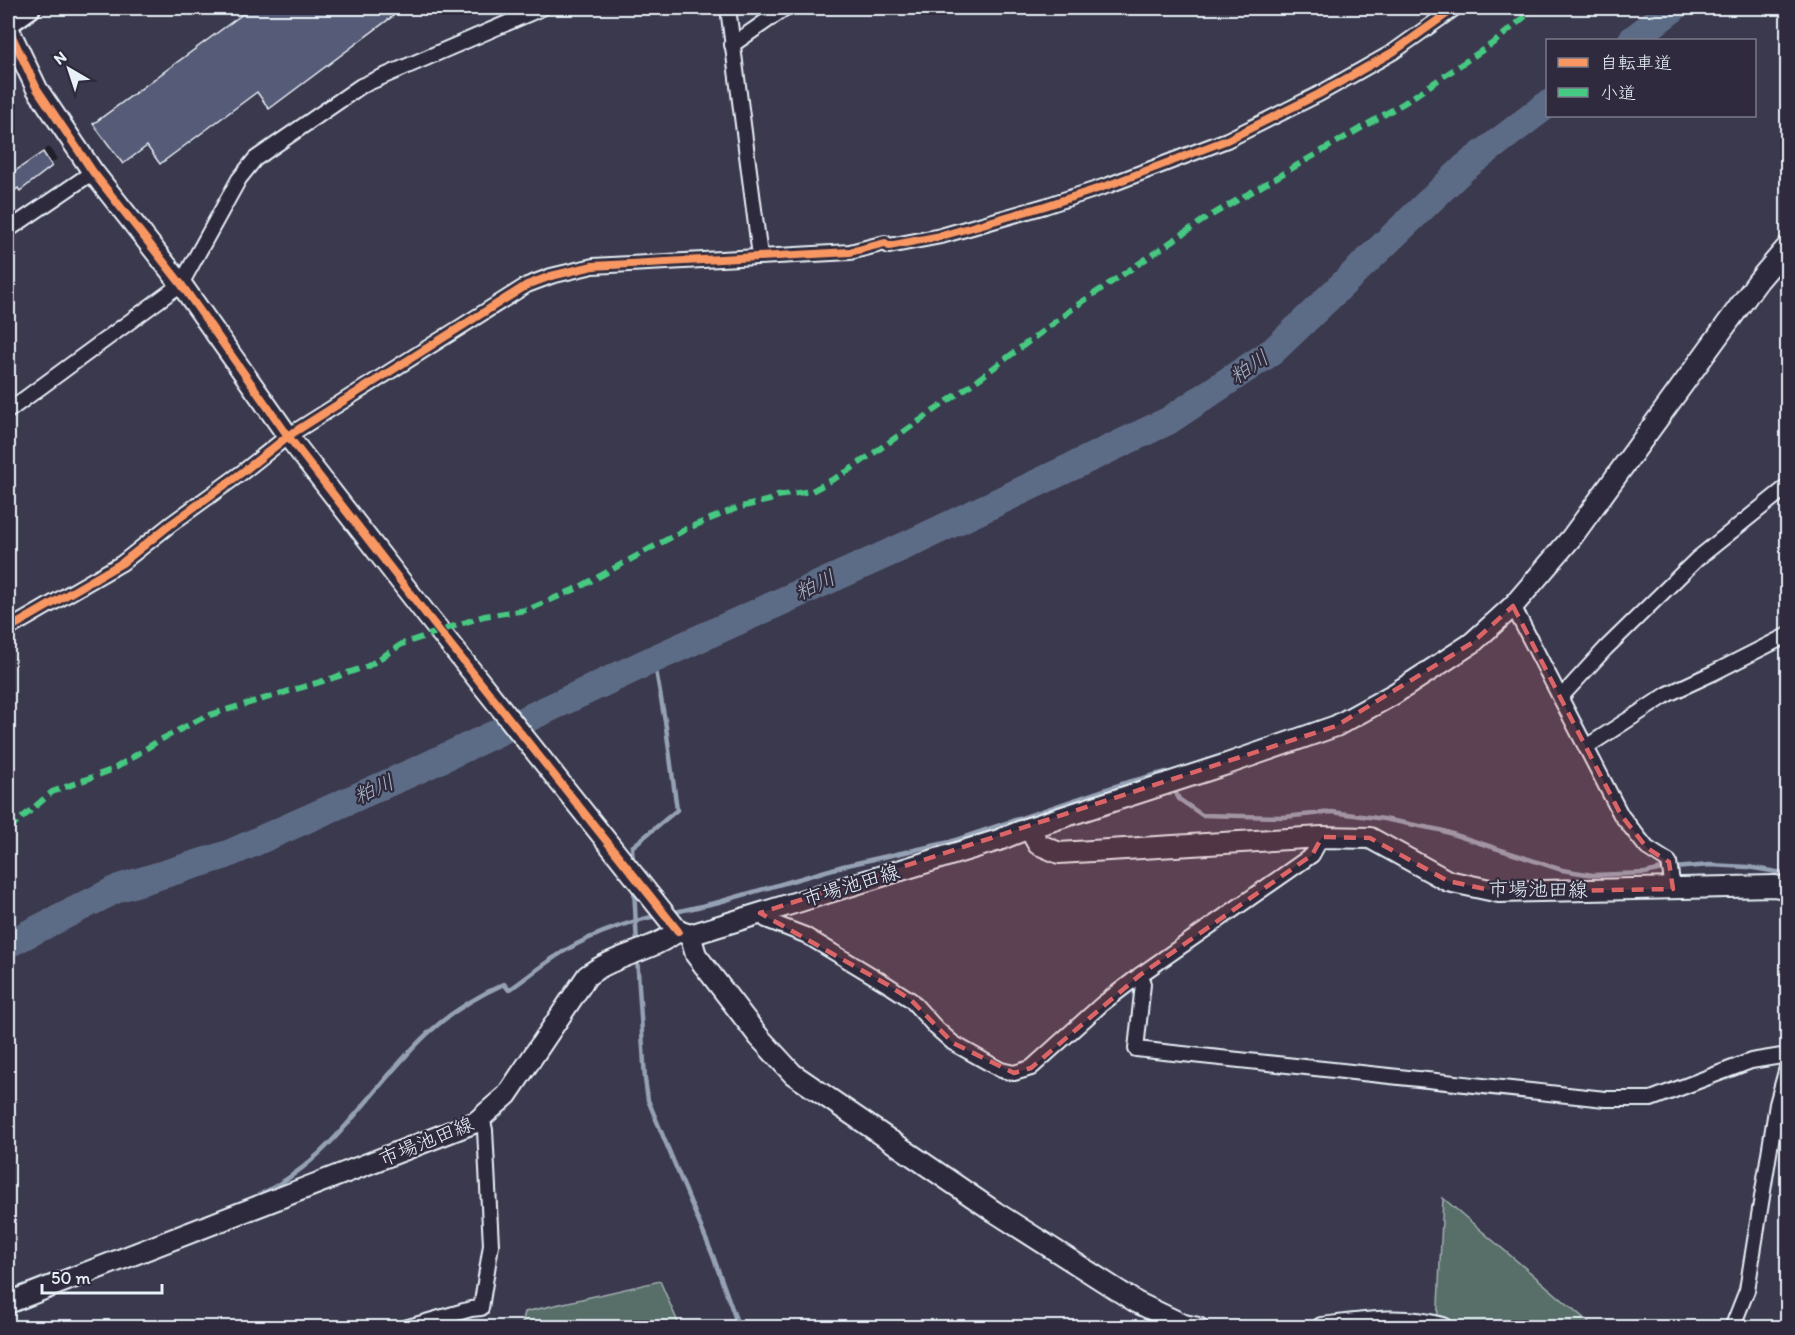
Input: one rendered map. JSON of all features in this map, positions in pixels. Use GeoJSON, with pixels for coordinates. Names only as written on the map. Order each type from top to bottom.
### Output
{"type":"FeatureCollection","features":[{"type":"Feature","properties":{"kind":"main road"},"geometry":{"type":"LineString","coordinates":[[8,23],[28,8]]}},
{"type":"Feature","properties":{"kind":"street"},"geometry":{"type":"LineString","coordinates":[[8,411],[181,284],[238,179],[255,159],[361,86],[542,8]]}},
{"type":"Feature","properties":{"kind":"street"},"geometry":{"type":"LineString","coordinates":[[728,8],[760,256]]}},
{"type":"Feature","properties":{"kind":"street"},"geometry":{"type":"LineString","coordinates":[[732,45],[786,8]]}},
{"type":"Feature","properties":{"kind":"street"},"geometry":{"type":"LineString","coordinates":[[8,629],[122,563],[244,471],[294,443],[527,285],[593,266],[850,252],[885,243],[889,246],[941,236],[1109,185],[1227,140],[1319,94],[1393,52],[1455,8]]}},
{"type":"Feature","properties":{"kind":"street"},"geometry":{"type":"LineString","coordinates":[[8,28],[37,89],[93,172],[181,284],[294,443],[653,903],[684,933],[696,955],[759,1037],[794,1074],[995,1212],[1136,1302],[1184,1325],[1198,1328]]}},
{"type":"Feature","properties":{"kind":"street"},"geometry":{"type":"LineString","coordinates":[[8,230],[93,172]]}},
{"type":"Feature","properties":{"kind":"street"},"geometry":{"type":"LineString","coordinates":[[1029,828],[1336,726],[1394,694],[1472,642],[1513,606],[1572,537],[1758,281],[1788,246]]}},
{"type":"Feature","properties":{"kind":"street"},"geometry":{"type":"LineString","coordinates":[[1561,698],[1606,648],[1697,559],[1788,486]]}},
{"type":"Feature","properties":{"kind":"street"},"geometry":{"type":"LineString","coordinates":[[1513,606],[1621,815],[1647,848],[1669,862],[1673,889]]}},
{"type":"Feature","properties":{"kind":"street"},"geometry":{"type":"LineString","coordinates":[[1586,747],[1668,693],[1788,635]]}},
{"type":"Feature","properties":{"kind":"street","name":"市場池田線"},"geometry":{"type":"LineString","coordinates":[[8,1303],[482,1118],[507,1095],[587,976],[601,966],[684,933],[760,914],[1029,828],[1038,844],[1059,853],[1322,837],[1370,838],[1448,880],[1499,892],[1775,885],[1788,889]]}},
{"type":"Feature","properties":{"kind":"street"},"geometry":{"type":"LineString","coordinates":[[760,914],[766,920],[805,934],[888,985],[910,999],[953,1043],[1002,1070],[1014,1073],[1031,1068],[1102,1004],[1140,975],[1312,855],[1322,837]]}},
{"type":"Feature","properties":{"kind":"street"},"geometry":{"type":"LineString","coordinates":[[1140,975],[1143,984],[1136,1050],[1605,1099],[1651,1099],[1751,1061],[1788,1055]]}},
{"type":"Feature","properties":{"kind":"street"},"geometry":{"type":"LineString","coordinates":[[1732,1328],[1747,1290],[1777,1104],[1788,1064]]}},
{"type":"Feature","properties":{"kind":"street"},"geometry":{"type":"LineString","coordinates":[[405,1328],[481,1308],[491,1245],[485,1130],[482,1118]]}},
{"type":"Feature","properties":{"kind":"street"},"geometry":{"type":"LineString","coordinates":[[1322,1328],[1386,1320],[1426,1323],[1442,1328]]}},
{"type":"Feature","properties":{"kind":"highlighted area"},"geometry":{"type":"Polygon","coordinates":[[[1513,606],[1621,815],[1647,848],[1669,862],[1673,889],[1499,892],[1448,881],[1370,838],[1322,837],[1312,855],[1140,975],[1031,1068],[1014,1073],[953,1043],[911,1000],[888,985],[760,913],[1336,726],[1472,643],[1513,606]]]}},
{"type":"Feature","properties":{"kind":"green space"},"geometry":{"type":"Polygon","coordinates":[[[1443,1198],[1592,1325],[1600,1327],[1437,1328],[1443,1198]]]}},
{"type":"Feature","properties":{"kind":"green space"},"geometry":{"type":"Polygon","coordinates":[[[660,1281],[680,1327],[521,1327],[525,1312],[660,1281]]]}},
{"type":"Feature","properties":{"kind":"building"},"geometry":{"type":"Polygon","coordinates":[[[251,8],[387,8],[393,16],[269,109],[257,92],[160,164],[147,146],[123,164],[93,124],[251,8]]]}},
{"type":"Feature","properties":{"kind":"building"},"geometry":{"type":"Polygon","coordinates":[[[43,152],[52,166],[20,191],[18,188],[8,196],[8,176],[43,152]]]}},
{"type":"Feature","properties":{"kind":"waterway","name":"粕川"},"geometry":{"type":"LineString","coordinates":[[1633,39],[1674,8]]}},
{"type":"Feature","properties":{"kind":"waterway","name":"粕川"},"geometry":{"type":"LineString","coordinates":[[8,944],[119,888],[226,855],[422,768],[654,659],[909,544],[1168,421],[1273,351],[1464,168],[1546,106]]}},
{"type":"Feature","properties":{"kind":"waterway"},"geometry":{"type":"LineString","coordinates":[[633,864],[632,847],[677,810],[654,659]]}},
{"type":"Feature","properties":{"kind":"waterway"},"geometry":{"type":"LineString","coordinates":[[671,913],[719,902],[843,866],[950,842],[1125,783],[1166,772],[1168,776]]}},
{"type":"Feature","properties":{"kind":"waterway"},"geometry":{"type":"LineString","coordinates":[[1173,787],[1179,799],[1202,815],[1284,817],[1332,812],[1384,819],[1440,830],[1562,870],[1593,875],[1645,873],[1662,869],[1710,865],[1748,867],[1788,874]]}},
{"type":"Feature","properties":{"kind":"waterway"},"geometry":{"type":"LineString","coordinates":[[634,888],[637,945]]}},
{"type":"Feature","properties":{"kind":"waterway"},"geometry":{"type":"LineString","coordinates":[[251,1199],[280,1184],[327,1146],[405,1057],[427,1034],[454,1013],[504,984],[509,990],[579,943],[619,926],[660,915]]}},
{"type":"Feature","properties":{"kind":"waterway"},"geometry":{"type":"LineString","coordinates":[[637,956],[648,1100],[713,1256],[739,1328]]}},
{"type":"Feature","properties":{"kind":"waterway"},"geometry":{"type":"LineString","coordinates":[[8,1292],[81,1264]]}},
{"type":"Feature","properties":{"kind":"marked path"},"geometry":{"type":"LineString","coordinates":[[8,830],[52,792],[114,769],[158,741],[206,716],[368,666],[402,644],[484,616],[527,610],[578,588],[686,529],[737,508],[770,500],[777,496],[812,491],[848,471],[972,384],[1079,304],[1205,219],[1404,103],[1496,41],[1535,8]]}},
{"type":"Feature","properties":{"kind":"cycle path"},"geometry":{"type":"LineString","coordinates":[[8,629],[122,563],[288,436],[527,285],[551,276],[593,266],[850,252],[885,243],[889,246],[941,236],[1045,206],[1109,185],[1227,140],[1319,94],[1393,52],[1455,8]]}},
{"type":"Feature","properties":{"kind":"cycle path"},"geometry":{"type":"LineString","coordinates":[[8,28],[37,89],[93,172],[181,284],[288,436],[678,931]]}}]}
